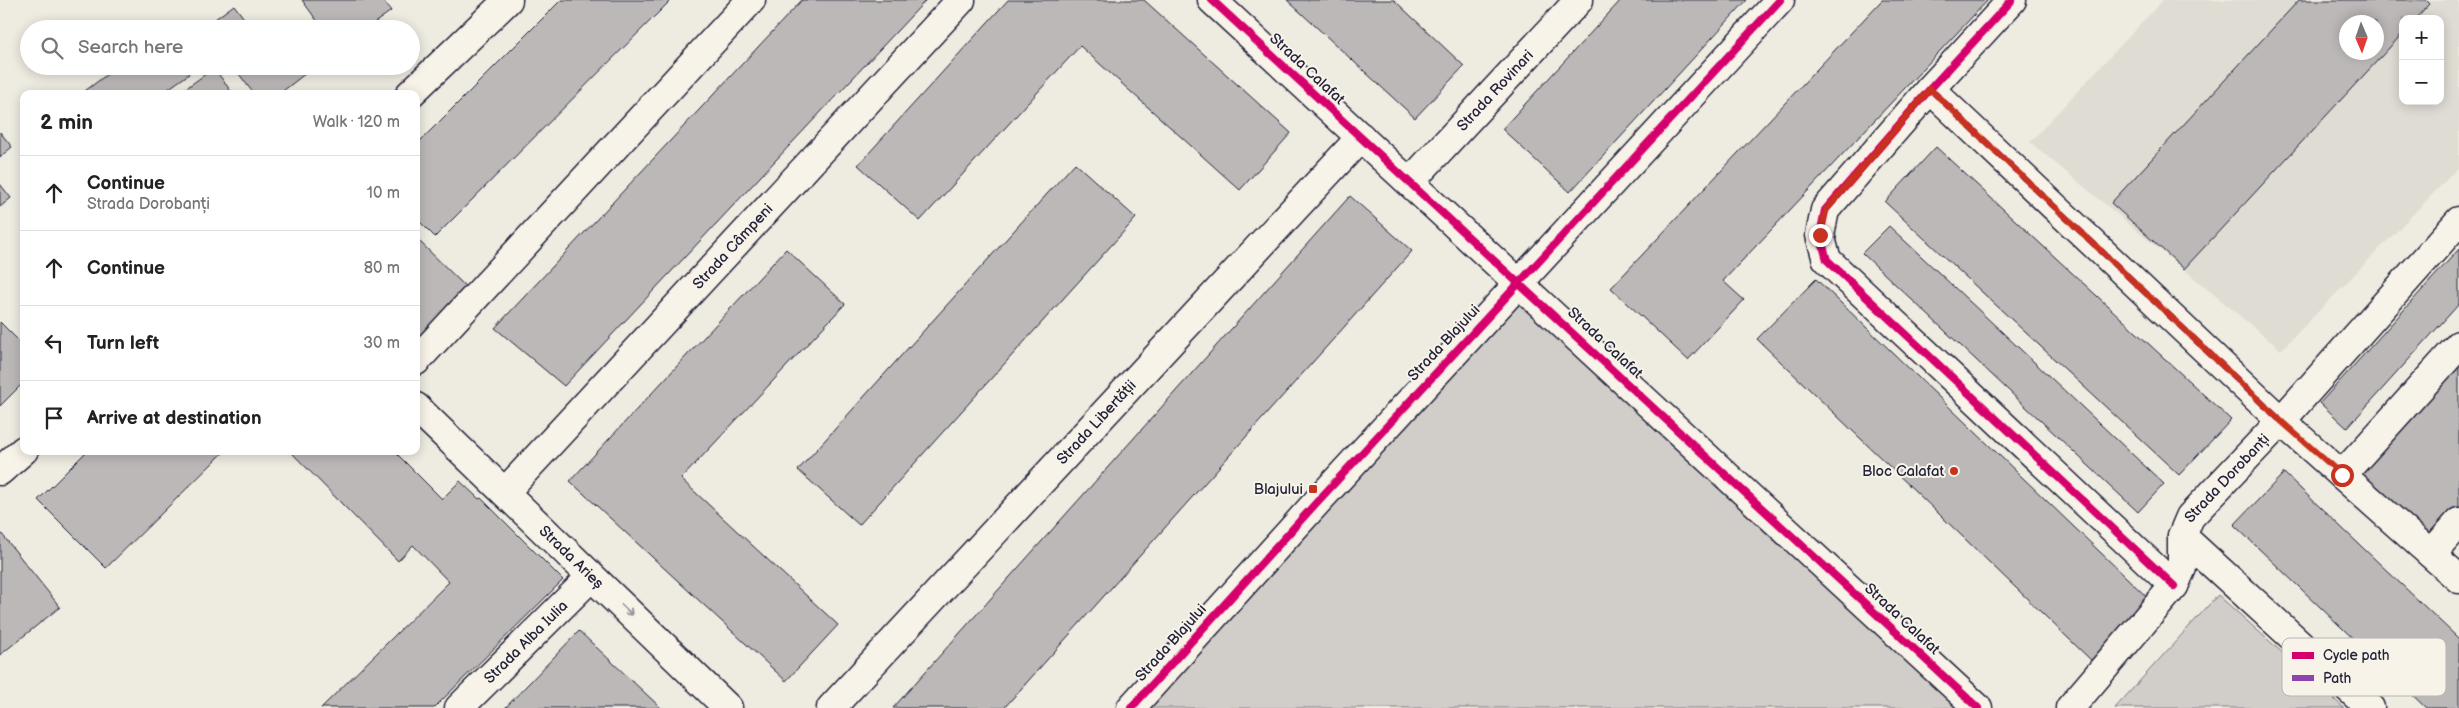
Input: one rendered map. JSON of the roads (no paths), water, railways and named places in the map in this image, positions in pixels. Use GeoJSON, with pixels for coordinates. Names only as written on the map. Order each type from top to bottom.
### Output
{"type":"FeatureCollection","features":[{"type":"Feature","properties":{"kind":"street"},"geometry":{"type":"LineString","coordinates":[[414,90],[508,0]]}},
{"type":"Feature","properties":{"kind":"street"},"geometry":{"type":"LineString","coordinates":[[420,357],[751,0]]}},
{"type":"Feature","properties":{"kind":"street","name":"Strada Câmpeni"},"geometry":{"type":"LineString","coordinates":[[505,492],[961,0]]}},
{"type":"Feature","properties":{"kind":"street","name":"Strada Calafat"},"geometry":{"type":"LineString","coordinates":[[1212,0],[1978,708]]}},
{"type":"Feature","properties":{"kind":"street","name":"Strada Rovinari"},"geometry":{"type":"LineString","coordinates":[[1410,182],[1580,0]]}},
{"type":"Feature","properties":{"kind":"street","name":"Strada Blajului"},"geometry":{"type":"LineString","coordinates":[[1131,708],[1518,282],[1780,0]]}},
{"type":"Feature","properties":{"kind":"street"},"geometry":{"type":"LineString","coordinates":[[2012,0],[1930,89],[1826,210],[1820,235],[1827,260],[2174,586]]}},
{"type":"Feature","properties":{"kind":"street"},"geometry":{"type":"LineString","coordinates":[[1930,89],[2281,421],[2459,222]]}},
{"type":"Feature","properties":{"kind":"street","name":"Strada Libertății"},"geometry":{"type":"LineString","coordinates":[[831,708],[1361,137]]}},
{"type":"Feature","properties":{"kind":"street"},"geometry":{"type":"LineString","coordinates":[[2342,475],[2459,345]]}},
{"type":"Feature","properties":{"kind":"street","name":"Strada Arieș"},"geometry":{"type":"LineString","coordinates":[[420,411],[728,708]]}},
{"type":"Feature","properties":{"kind":"street","name":"Strada Dorobanți"},"geometry":{"type":"LineString","coordinates":[[2070,708],[2174,586],[2182,568],[2182,536],[2190,518],[2281,421],[2459,580]]}},
{"type":"Feature","properties":{"kind":"street"},"geometry":{"type":"LineString","coordinates":[[0,471],[20,454]]}},
{"type":"Feature","properties":{"kind":"street"},"geometry":{"type":"LineString","coordinates":[[2431,554],[2459,522]]}},
{"type":"Feature","properties":{"kind":"street"},"geometry":{"type":"LineString","coordinates":[[2182,536],[2293,638]]}},
{"type":"Feature","properties":{"kind":"street","name":"Strada Alba Iulia"},"geometry":{"type":"LineString","coordinates":[[460,708],[592,577]]}},
{"type":"Feature","properties":{"kind":"street"},"geometry":{"type":"LineString","coordinates":[[2357,696],[2370,708]]}},
{"type":"Feature","properties":{"kind":"place","name":"Bloc Calafat"},"geometry":{"type":"Point","coordinates":[1954,471]}},
{"type":"Feature","properties":{"kind":"place","name":"Blajului"},"geometry":{"type":"Point","coordinates":[1313,489]}}]}
